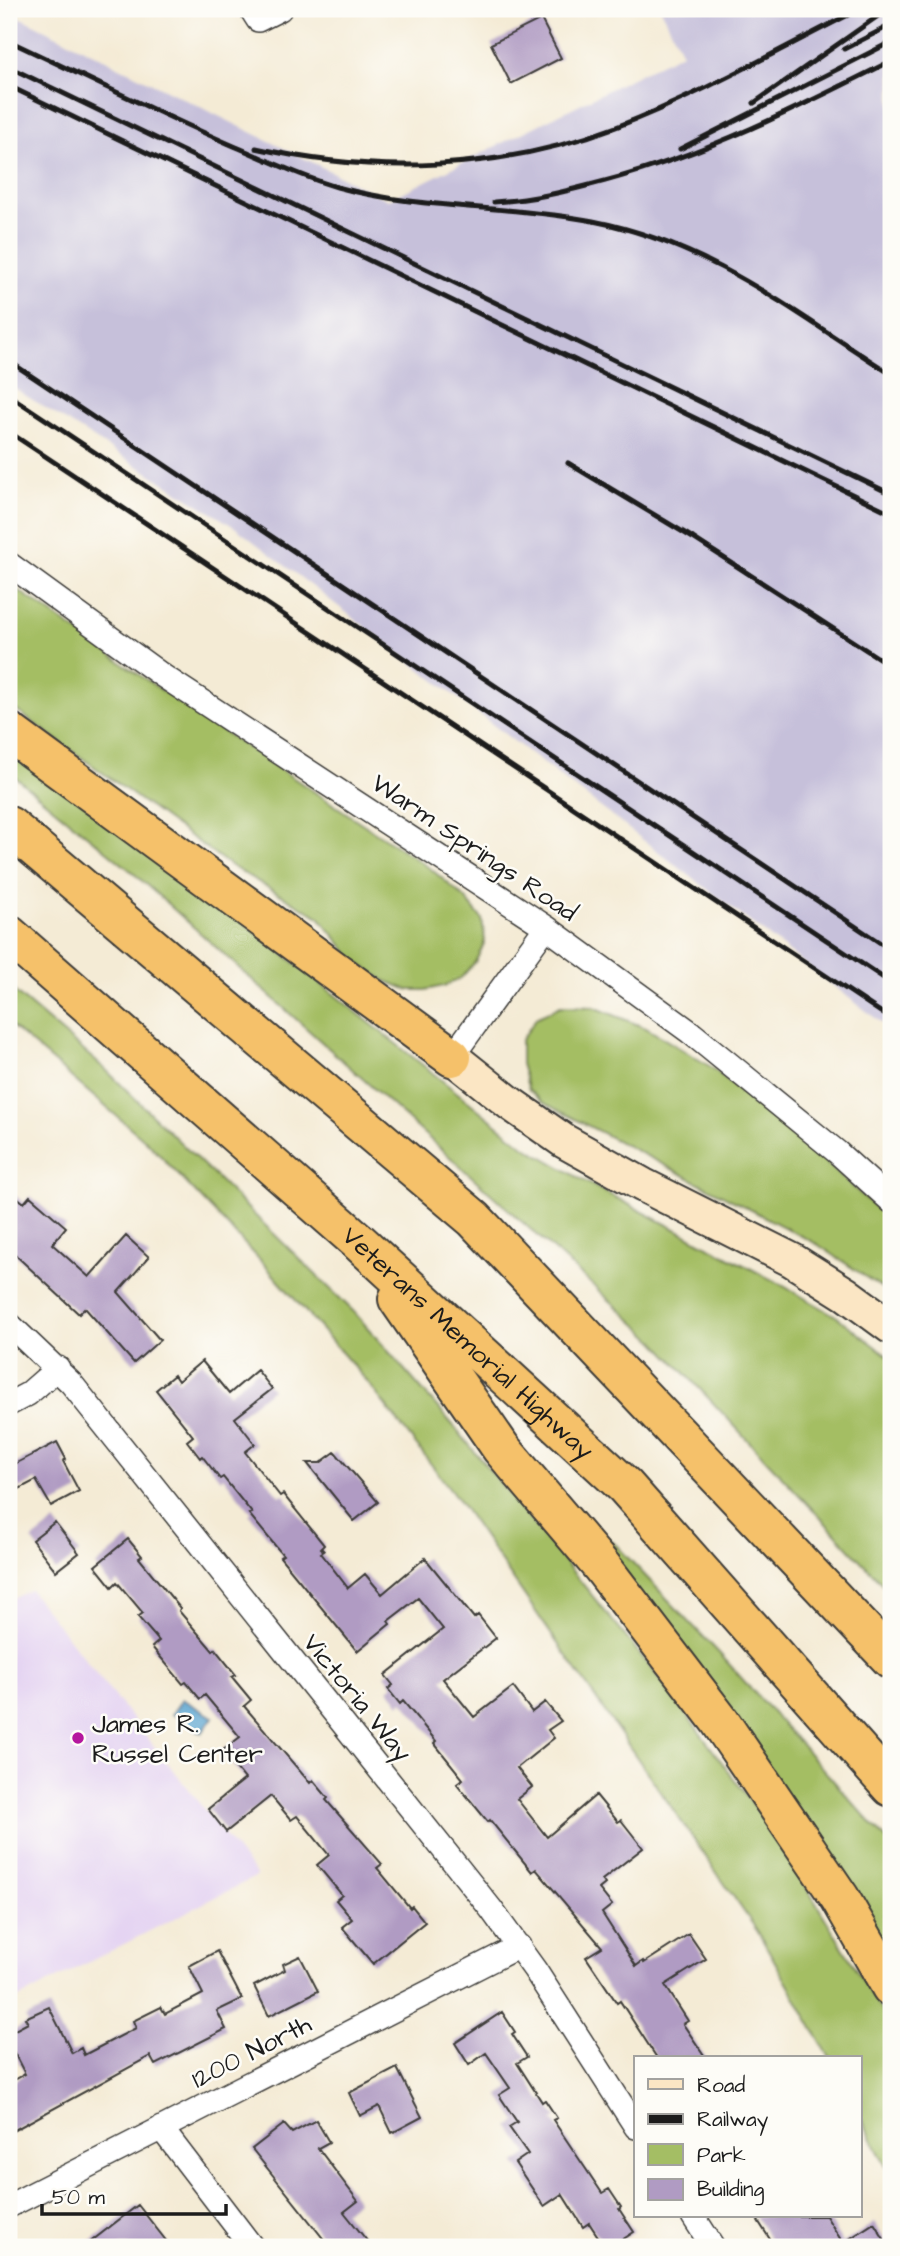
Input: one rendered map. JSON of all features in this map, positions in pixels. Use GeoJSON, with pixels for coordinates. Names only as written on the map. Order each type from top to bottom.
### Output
{"type":"FeatureCollection","features":[{"type":"Feature","properties":{"kind":"highway"},"geometry":{"type":"LineString","coordinates":[[9,732],[452,1057]]}},
{"type":"Feature","properties":{"kind":"highway"},"geometry":{"type":"LineString","coordinates":[[9,826],[474,1219],[891,1659]]}},
{"type":"Feature","properties":{"kind":"highway","name":"Veterans Memorial Highway"},"geometry":{"type":"LineString","coordinates":[[9,935],[359,1242],[625,1486],[891,1787]]}},
{"type":"Feature","properties":{"kind":"highway"},"geometry":{"type":"LineString","coordinates":[[359,1242],[501,1448],[602,1567],[719,1720],[839,1898],[891,1987]]}},
{"type":"Feature","properties":{"kind":"main road"},"geometry":{"type":"LineString","coordinates":[[452,1057],[511,1104],[564,1141],[643,1185],[792,1260],[846,1294],[891,1328]]}},
{"type":"Feature","properties":{"kind":"street"},"geometry":{"type":"LineString","coordinates":[[255,14],[280,9]]}},
{"type":"Feature","properties":{"kind":"street","name":"Warm Springs Road"},"geometry":{"type":"LineString","coordinates":[[9,564],[163,676],[546,927],[690,1032],[837,1152],[891,1201]]}},
{"type":"Feature","properties":{"kind":"street"},"geometry":{"type":"LineString","coordinates":[[452,1057],[546,927]]}},
{"type":"Feature","properties":{"kind":"street","name":"Victoria Way"},"geometry":{"type":"LineString","coordinates":[[9,1324],[58,1368],[88,1404],[519,1946],[634,2124]]}},
{"type":"Feature","properties":{"kind":"street"},"geometry":{"type":"LineString","coordinates":[[9,1404],[28,1394],[58,1368]]}},
{"type":"Feature","properties":{"kind":"street","name":"1200 North"},"geometry":{"type":"LineString","coordinates":[[9,2206],[519,1946]]}},
{"type":"Feature","properties":{"kind":"street"},"geometry":{"type":"LineString","coordinates":[[161,2128],[253,2247]]}},
{"type":"Feature","properties":{"kind":"street"},"geometry":{"type":"LineString","coordinates":[[693,2218],[713,2247]]}},
{"type":"Feature","properties":{"kind":"shaded area"},"geometry":{"type":"Polygon","coordinates":[[[661,9],[891,9],[891,1030],[236,528],[9,385],[9,12],[388,200],[682,53],[661,9]]]}},
{"type":"Feature","properties":{"kind":"shaded area","name":"James R. Russel Center"},"geometry":{"type":"Polygon","coordinates":[[[30,1590],[257,1876],[9,2003],[9,1601],[30,1590]]]}},
{"type":"Feature","properties":{"kind":"green space"},"geometry":{"type":"Polygon","coordinates":[[[9,584],[174,699],[431,869],[465,898],[482,919],[485,941],[476,961],[460,979],[425,990],[408,990],[384,980],[355,961],[319,917],[231,866],[9,705],[9,584]]]}},
{"type":"Feature","properties":{"kind":"green space"},"geometry":{"type":"Polygon","coordinates":[[[9,745],[231,912],[524,1146],[836,1316],[891,1358],[891,1593],[655,1341],[131,871],[9,772],[9,745]]]}},
{"type":"Feature","properties":{"kind":"green space"},"geometry":{"type":"Polygon","coordinates":[[[9,987],[105,1069],[353,1311],[453,1425],[657,1675],[770,1827],[891,2027],[891,2176],[862,2120],[862,2056],[829,2056],[758,1932],[454,1494],[365,1379],[263,1263],[147,1142],[9,1024],[9,987]]]}},
{"type":"Feature","properties":{"kind":"green space"},"geometry":{"type":"Polygon","coordinates":[[[560,1006],[594,1007],[646,1028],[711,1067],[827,1163],[891,1222],[891,1294],[817,1244],[542,1102],[529,1090],[521,1064],[521,1041],[536,1018],[560,1006]]]}},
{"type":"Feature","properties":{"kind":"green space"},"geometry":{"type":"Polygon","coordinates":[[[612,1541],[719,1653],[891,1845],[891,1954],[601,1551],[612,1541]]]}},
{"type":"Feature","properties":{"kind":"water"},"geometry":{"type":"Polygon","coordinates":[[[182,1699],[213,1717],[202,1733],[172,1714],[182,1699]]]}},
{"type":"Feature","properties":{"kind":"building"},"geometry":{"type":"Polygon","coordinates":[[[541,19],[561,58],[511,84],[491,44],[541,19]]]}},
{"type":"Feature","properties":{"kind":"building"},"geometry":{"type":"Polygon","coordinates":[[[9,1190],[24,1203],[30,1196],[66,1227],[52,1244],[89,1277],[126,1236],[149,1257],[118,1292],[160,1340],[134,1363],[85,1308],[79,1314],[9,1249],[9,1190]]]}},
{"type":"Feature","properties":{"kind":"building"},"geometry":{"type":"Polygon","coordinates":[[[202,1361],[229,1394],[257,1370],[272,1389],[235,1418],[255,1444],[245,1452],[324,1545],[321,1548],[324,1551],[321,1553],[348,1588],[365,1574],[382,1594],[425,1558],[474,1618],[478,1615],[496,1638],[443,1679],[474,1717],[513,1687],[532,1712],[545,1702],[561,1721],[548,1730],[554,1738],[517,1768],[532,1787],[517,1799],[547,1837],[596,1795],[618,1822],[621,1820],[643,1848],[602,1880],[605,1884],[599,1889],[612,1905],[602,1913],[636,1966],[689,1934],[706,1959],[665,1985],[688,2021],[683,2024],[705,2056],[656,2056],[620,2001],[617,2003],[586,1957],[602,1947],[536,1869],[532,1872],[490,1820],[488,1822],[457,1784],[463,1779],[434,1743],[436,1741],[403,1701],[400,1704],[388,1689],[393,1685],[385,1675],[443,1629],[418,1598],[388,1621],[390,1624],[357,1651],[280,1557],[283,1555],[223,1477],[220,1479],[187,1441],[193,1436],[156,1390],[174,1375],[178,1381],[202,1361]]]}},
{"type":"Feature","properties":{"kind":"building"},"geometry":{"type":"Polygon","coordinates":[[[57,1442],[66,1459],[63,1461],[79,1491],[51,1506],[36,1480],[19,1489],[9,1467],[57,1442]]]}},
{"type":"Feature","properties":{"kind":"building"},"geometry":{"type":"Polygon","coordinates":[[[335,1452],[378,1502],[354,1521],[307,1463],[320,1463],[335,1452]]]}},
{"type":"Feature","properties":{"kind":"building"},"geometry":{"type":"Polygon","coordinates":[[[55,1522],[79,1553],[56,1571],[32,1540],[55,1522]]]}},
{"type":"Feature","properties":{"kind":"building"},"geometry":{"type":"Polygon","coordinates":[[[128,1539],[142,1556],[139,1558],[180,1608],[179,1611],[236,1675],[232,1677],[251,1700],[244,1706],[310,1783],[313,1780],[328,1798],[326,1800],[382,1864],[377,1868],[425,1922],[373,1964],[342,1927],[352,1919],[336,1900],[342,1895],[317,1865],[329,1855],[297,1816],[291,1820],[271,1796],[226,1832],[208,1809],[245,1779],[222,1751],[240,1737],[205,1695],[200,1699],[186,1682],[183,1684],[152,1647],[159,1641],[138,1617],[143,1613],[117,1582],[112,1587],[95,1566],[128,1539]]]}},
{"type":"Feature","properties":{"kind":"building"},"geometry":{"type":"Polygon","coordinates":[[[217,1951],[242,1999],[217,2011],[226,2029],[155,2065],[150,2056],[9,2133],[9,2083],[25,2074],[9,2043],[9,2033],[28,2023],[25,2018],[49,2007],[72,2053],[81,2048],[84,2055],[136,2028],[133,2021],[161,2007],[165,2014],[203,1994],[189,1966],[217,1951]]]}},
{"type":"Feature","properties":{"kind":"building"},"geometry":{"type":"Polygon","coordinates":[[[300,1956],[318,1991],[269,2016],[254,1986],[285,1970],[283,1964],[300,1956]]]}},
{"type":"Feature","properties":{"kind":"building"},"geometry":{"type":"Polygon","coordinates":[[[502,2012],[527,2057],[517,2063],[542,2102],[545,2100],[557,2118],[553,2120],[602,2193],[609,2189],[634,2232],[611,2247],[605,2247],[589,2223],[583,2227],[562,2194],[544,2206],[515,2163],[528,2154],[509,2127],[517,2122],[499,2095],[510,2088],[486,2053],[469,2065],[455,2043],[502,2012]]]}},
{"type":"Feature","properties":{"kind":"building"},"geometry":{"type":"Polygon","coordinates":[[[397,2068],[422,2117],[392,2133],[379,2106],[360,2116],[349,2093],[397,2068]]]}},
{"type":"Feature","properties":{"kind":"building"},"geometry":{"type":"Polygon","coordinates":[[[316,2120],[329,2142],[318,2148],[358,2201],[344,2212],[372,2247],[330,2247],[252,2149],[284,2124],[292,2133],[316,2120]]]}},
{"type":"Feature","properties":{"kind":"building"},"geometry":{"type":"Polygon","coordinates":[[[138,2205],[171,2247],[84,2247],[138,2205]]]}},
{"type":"Feature","properties":{"kind":"building"},"geometry":{"type":"Polygon","coordinates":[[[756,2218],[827,2218],[843,2243],[874,2223],[889,2247],[775,2247],[756,2218]]]}},
{"type":"Feature","properties":{"kind":"railway"},"geometry":{"type":"LineString","coordinates":[[256,148],[301,157],[392,165],[438,164],[528,153],[572,142],[647,114],[709,86],[860,9]]}},
{"type":"Feature","properties":{"kind":"railway"},"geometry":{"type":"LineString","coordinates":[[754,103],[888,9]]}},
{"type":"Feature","properties":{"kind":"railway"},"geometry":{"type":"LineString","coordinates":[[844,49],[891,25]]}},
{"type":"Feature","properties":{"kind":"railway"},"geometry":{"type":"LineString","coordinates":[[9,41],[206,133],[324,183],[400,200],[593,221],[675,246],[749,283],[891,374]]}},
{"type":"Feature","properties":{"kind":"railway"},"geometry":{"type":"LineString","coordinates":[[680,149],[891,42]]}},
{"type":"Feature","properties":{"kind":"railway"},"geometry":{"type":"LineString","coordinates":[[494,202],[577,188],[679,157],[786,113],[891,61]]}},
{"type":"Feature","properties":{"kind":"railway"},"geometry":{"type":"LineString","coordinates":[[9,67],[891,494]]}},
{"type":"Feature","properties":{"kind":"railway"},"geometry":{"type":"LineString","coordinates":[[9,86],[891,513]]}},
{"type":"Feature","properties":{"kind":"railway"},"geometry":{"type":"LineString","coordinates":[[9,361],[891,950]]}},
{"type":"Feature","properties":{"kind":"railway"},"geometry":{"type":"LineString","coordinates":[[9,395],[891,983]]}},
{"type":"Feature","properties":{"kind":"railway"},"geometry":{"type":"LineString","coordinates":[[9,432],[891,1019]]}},
{"type":"Feature","properties":{"kind":"railway"},"geometry":{"type":"LineString","coordinates":[[568,463],[693,538],[891,666]]}},
{"type":"Feature","properties":{"kind":"place","name":"James R. Russel Center"},"geometry":{"type":"Point","coordinates":[78,1738]}}]}
